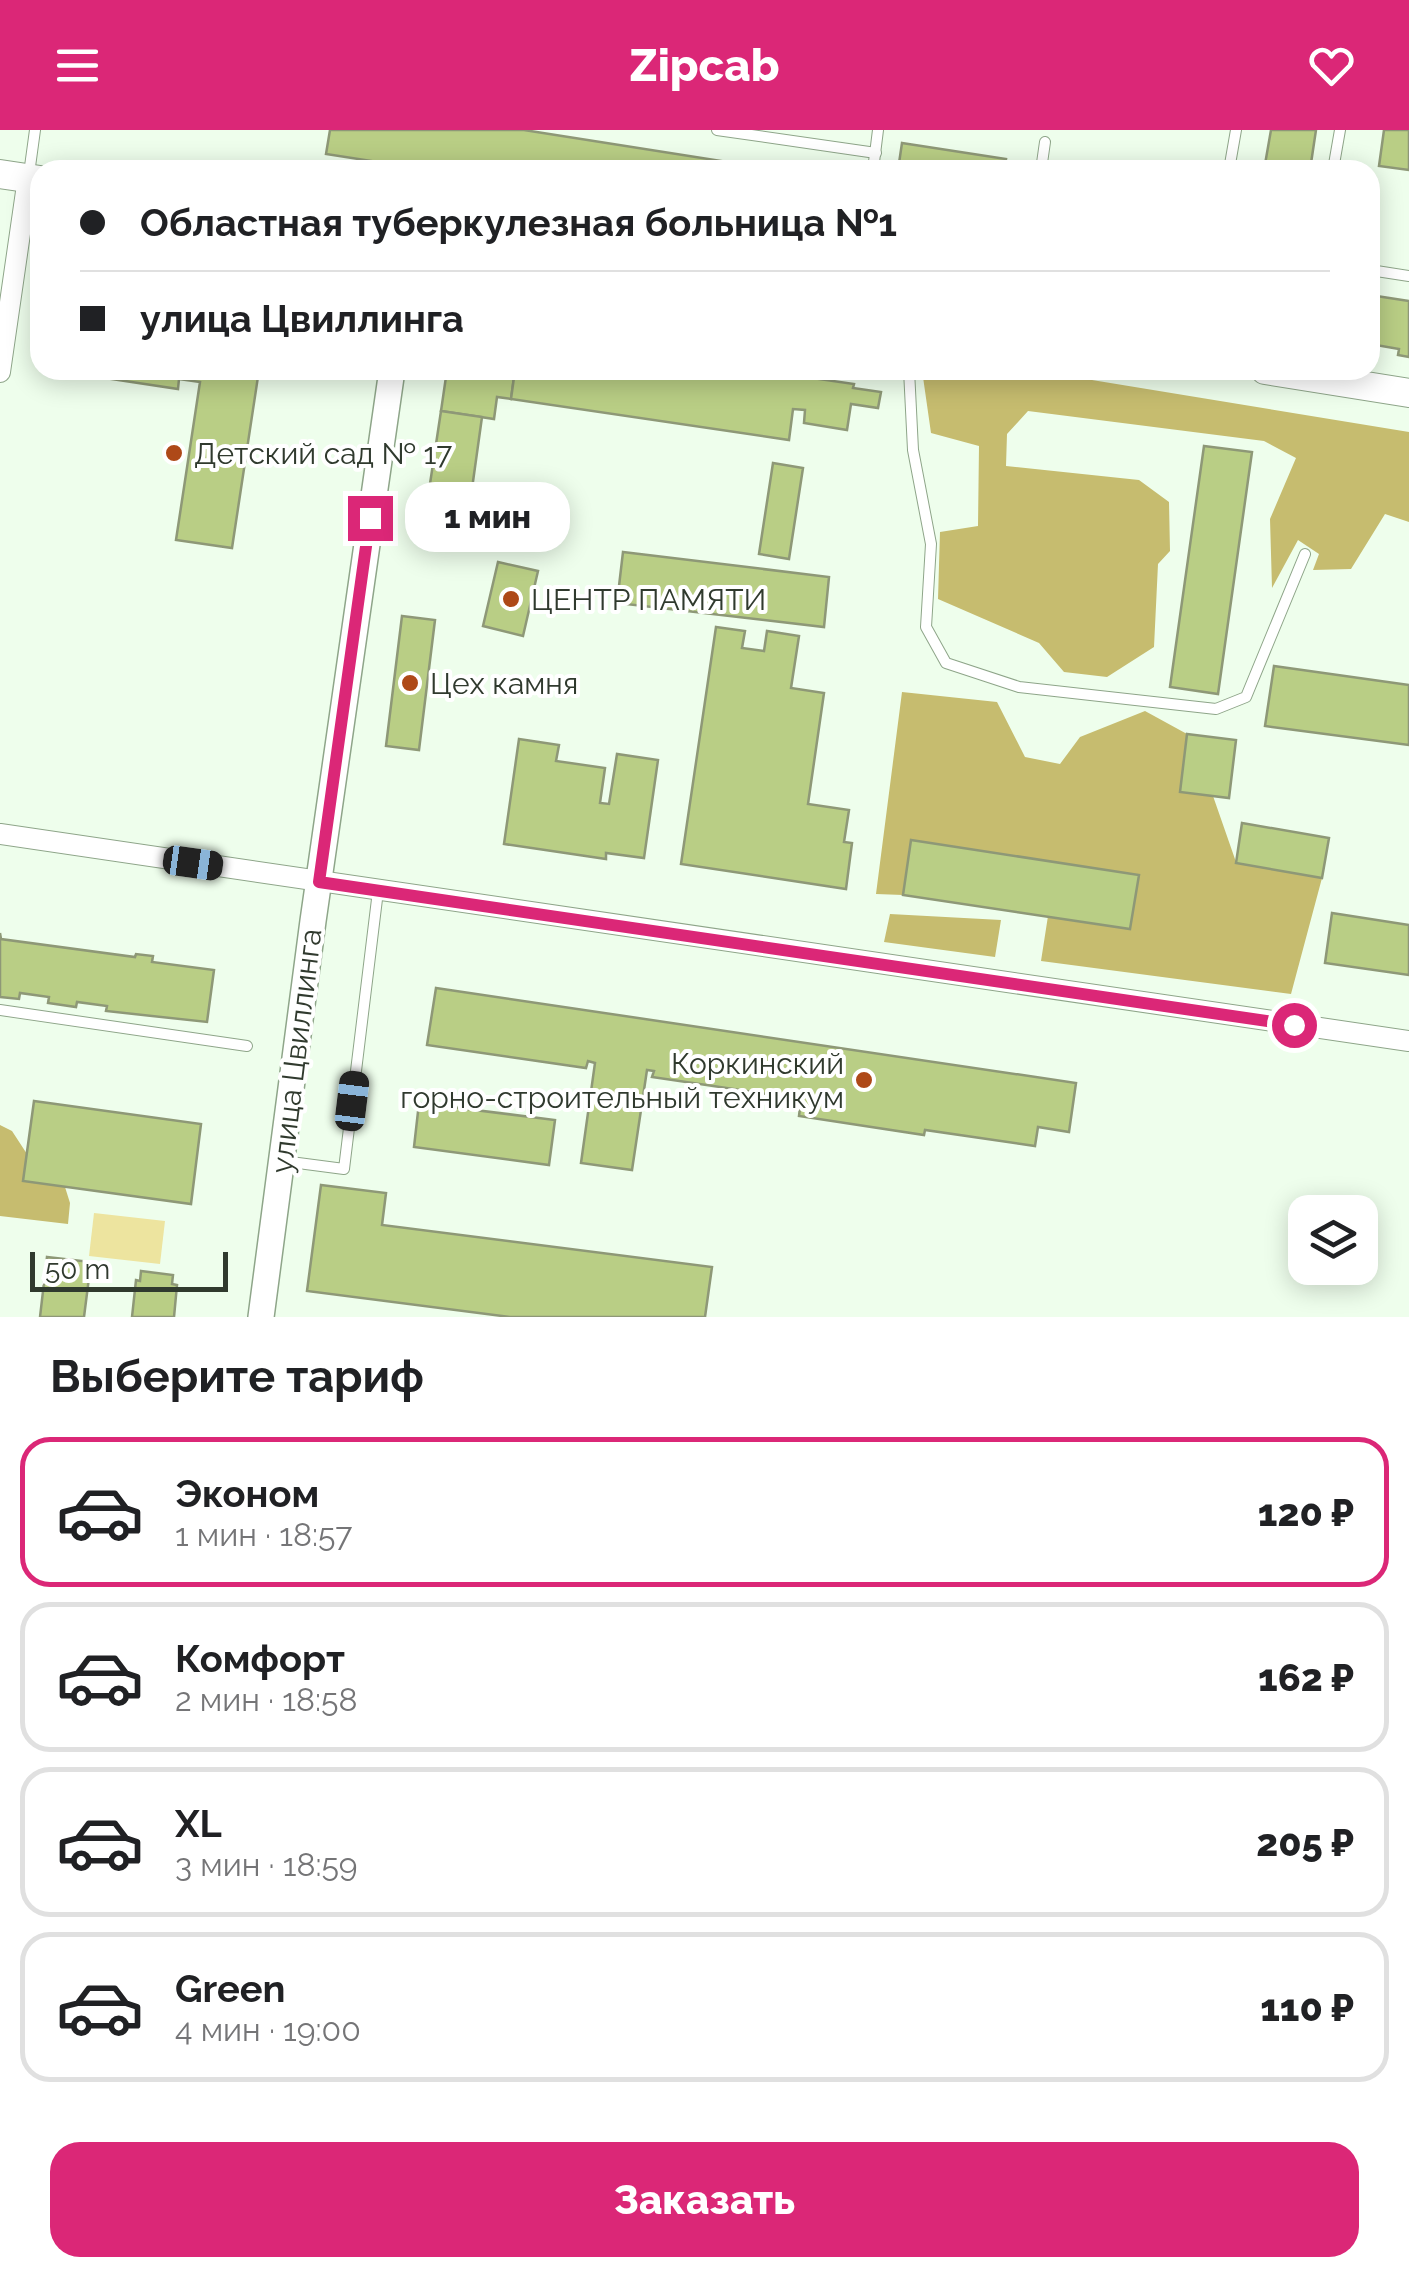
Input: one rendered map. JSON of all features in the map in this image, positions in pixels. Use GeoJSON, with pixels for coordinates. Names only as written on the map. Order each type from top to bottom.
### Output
{"type":"FeatureCollection","features":[{"type":"Feature","properties":{"kind":"main road"},"geometry":{"type":"LineString","coordinates":[[1339,380],[1409,393]]}},
{"type":"Feature","properties":{"kind":"street"},"geometry":{"type":"LineString","coordinates":[[0,372],[23,178]]}},
{"type":"Feature","properties":{"kind":"street","name":"улица Цвиллинга"},"geometry":{"type":"LineString","coordinates":[[262,1317],[391,380]]}},
{"type":"Feature","properties":{"kind":"street"},"geometry":{"type":"LineString","coordinates":[[0,834],[1409,1042]]}},
{"type":"Feature","properties":{"kind":"lane"},"geometry":{"type":"LineString","coordinates":[[23,178],[35,130]]}},
{"type":"Feature","properties":{"kind":"lane"},"geometry":{"type":"LineString","coordinates":[[716,130],[876,153]]}},
{"type":"Feature","properties":{"kind":"lane"},"geometry":{"type":"LineString","coordinates":[[875,160],[878,130]]}},
{"type":"Feature","properties":{"kind":"lane"},"geometry":{"type":"LineString","coordinates":[[1231,160],[1236,130]]}},
{"type":"Feature","properties":{"kind":"lane"},"geometry":{"type":"LineString","coordinates":[[1335,160],[1340,130]]}},
{"type":"Feature","properties":{"kind":"lane"},"geometry":{"type":"LineString","coordinates":[[1042,160],[1045,142]]}},
{"type":"Feature","properties":{"kind":"lane"},"geometry":{"type":"LineString","coordinates":[[1380,272],[1409,276]]}},
{"type":"Feature","properties":{"kind":"lane"},"geometry":{"type":"LineString","coordinates":[[910,380],[913,450],[931,544],[926,627],[946,663],[1020,687],[1216,710],[1246,697],[1305,554]]}},
{"type":"Feature","properties":{"kind":"lane"},"geometry":{"type":"LineString","coordinates":[[282,1161],[344,1169],[378,891]]}},
{"type":"Feature","properties":{"kind":"lane"},"geometry":{"type":"LineString","coordinates":[[0,1010],[247,1046]]}},
{"type":"Feature","properties":{"kind":"shaded area"},"geometry":{"type":"Polygon","coordinates":[[[923,380],[1092,380],[1409,432],[1409,522],[1385,514],[1351,569],[1313,570],[1319,554],[1298,540],[1272,588],[1270,519],[1296,458],[1264,441],[1028,411],[1007,434],[1006,466],[1139,480],[1169,502],[1170,551],[1158,564],[1154,647],[1107,677],[1064,672],[1039,643],[938,599],[940,532],[978,526],[979,446],[931,433],[923,380]]]}},
{"type":"Feature","properties":{"kind":"shaded area"},"geometry":{"type":"Polygon","coordinates":[[[902,692],[997,702],[1025,757],[1060,764],[1080,737],[1145,711],[1187,734],[1181,791],[1213,796],[1236,862],[1322,878],[1291,994],[1041,961],[1048,916],[1138,875],[911,840],[903,895],[876,894],[902,692]]]}},
{"type":"Feature","properties":{"kind":"shaded area"},"geometry":{"type":"Polygon","coordinates":[[[890,914],[1001,920],[995,957],[884,942],[890,914]]]}},
{"type":"Feature","properties":{"kind":"shaded area"},"geometry":{"type":"Polygon","coordinates":[[[0,1125],[12,1131],[27,1154],[24,1181],[65,1187],[70,1203],[68,1224],[0,1216],[0,1125]]]}},
{"type":"Feature","properties":{"kind":"shaded area"},"geometry":{"type":"Polygon","coordinates":[[[94,1213],[165,1221],[160,1264],[89,1256],[94,1213]]]}},
{"type":"Feature","properties":{"kind":"building"},"geometry":{"type":"Polygon","coordinates":[[[330,130],[524,130],[714,160],[365,160],[326,154],[330,130]]]}},
{"type":"Feature","properties":{"kind":"building"},"geometry":{"type":"Polygon","coordinates":[[[1271,130],[1316,130],[1312,160],[1266,160],[1271,130]]]}},
{"type":"Feature","properties":{"kind":"building"},"geometry":{"type":"Polygon","coordinates":[[[1384,130],[1409,130],[1409,170],[1380,166],[1384,130]]]}},
{"type":"Feature","properties":{"kind":"building"},"geometry":{"type":"Polygon","coordinates":[[[902,143],[1006,159],[1006,160],[899,160],[902,143]]]}},
{"type":"Feature","properties":{"kind":"building"},"geometry":{"type":"Polygon","coordinates":[[[1380,297],[1409,301],[1409,357],[1398,355],[1399,349],[1380,346],[1380,297]]]}},
{"type":"Feature","properties":{"kind":"building"},"geometry":{"type":"Polygon","coordinates":[[[118,380],[179,380],[178,389],[118,380]]]}},
{"type":"Feature","properties":{"kind":"building"},"geometry":{"type":"Polygon","coordinates":[[[186,380],[257,380],[232,548],[176,540],[200,382],[186,380]]]}},
{"type":"Feature","properties":{"kind":"building"},"geometry":{"type":"Polygon","coordinates":[[[446,380],[514,380],[511,399],[497,397],[494,419],[441,411],[446,380]]]}},
{"type":"Feature","properties":{"kind":"building"},"geometry":{"type":"Polygon","coordinates":[[[514,380],[826,380],[881,392],[878,408],[851,404],[847,430],[804,423],[805,410],[793,409],[789,440],[511,399],[514,380]]]}},
{"type":"Feature","properties":{"kind":"building"},"geometry":{"type":"Polygon","coordinates":[[[441,411],[482,417],[470,503],[428,497],[441,411]]]}},
{"type":"Feature","properties":{"kind":"building"},"geometry":{"type":"Polygon","coordinates":[[[1204,446],[1252,452],[1218,694],[1170,687],[1204,446]]]}},
{"type":"Feature","properties":{"kind":"building"},"geometry":{"type":"Polygon","coordinates":[[[773,463],[803,468],[789,559],[759,554],[773,463]]]}},
{"type":"Feature","properties":{"kind":"building"},"geometry":{"type":"Polygon","coordinates":[[[623,552],[829,577],[824,627],[617,603],[623,552]]]}},
{"type":"Feature","properties":{"kind":"building","name":"ЦЕНТР ПАМЯТИ"},"geometry":{"type":"Polygon","coordinates":[[[498,562],[538,571],[523,636],[483,626],[498,562]]]}},
{"type":"Feature","properties":{"kind":"building","name":"Цех камня"},"geometry":{"type":"Polygon","coordinates":[[[402,616],[435,620],[419,750],[386,746],[402,616]]]}},
{"type":"Feature","properties":{"kind":"building"},"geometry":{"type":"Polygon","coordinates":[[[716,627],[745,631],[742,648],[764,651],[767,631],[799,636],[791,688],[824,693],[808,804],[849,810],[844,842],[852,843],[846,889],[681,864],[716,627]]]}},
{"type":"Feature","properties":{"kind":"building"},"geometry":{"type":"Polygon","coordinates":[[[1274,666],[1409,685],[1409,745],[1265,726],[1274,666]]]}},
{"type":"Feature","properties":{"kind":"building"},"geometry":{"type":"Polygon","coordinates":[[[1187,734],[1236,740],[1229,798],[1180,792],[1187,734]]]}},
{"type":"Feature","properties":{"kind":"building"},"geometry":{"type":"Polygon","coordinates":[[[519,739],[559,745],[556,761],[605,768],[600,803],[609,804],[617,754],[658,760],[644,858],[606,853],[606,859],[504,844],[519,739]]]}},
{"type":"Feature","properties":{"kind":"building"},"geometry":{"type":"Polygon","coordinates":[[[1242,823],[1329,838],[1322,878],[1236,863],[1242,823]]]}},
{"type":"Feature","properties":{"kind":"building"},"geometry":{"type":"Polygon","coordinates":[[[911,840],[1139,875],[1130,929],[903,895],[911,840]]]}},
{"type":"Feature","properties":{"kind":"building"},"geometry":{"type":"Polygon","coordinates":[[[1332,913],[1409,925],[1409,975],[1325,963],[1332,913]]]}},
{"type":"Feature","properties":{"kind":"building"},"geometry":{"type":"Polygon","coordinates":[[[0,933],[1,939],[153,956],[152,962],[214,970],[207,1022],[106,1011],[107,1006],[77,1002],[76,1007],[48,1003],[49,997],[20,993],[19,999],[0,997],[0,933]]]}},
{"type":"Feature","properties":{"kind":"building","name":"Коркинский горно-строительный техникум"},"geometry":{"type":"Polygon","coordinates":[[[436,988],[1076,1083],[1069,1132],[1038,1127],[1035,1146],[925,1130],[924,1135],[799,1116],[801,1099],[652,1077],[654,1071],[647,1070],[632,1170],[581,1163],[595,1063],[588,1061],[586,1068],[427,1045],[436,988]]]}},
{"type":"Feature","properties":{"kind":"building"},"geometry":{"type":"Polygon","coordinates":[[[34,1101],[201,1124],[191,1204],[23,1181],[34,1101]]]}},
{"type":"Feature","properties":{"kind":"building"},"geometry":{"type":"Polygon","coordinates":[[[419,1103],[555,1120],[549,1165],[414,1147],[419,1103]]]}},
{"type":"Feature","properties":{"kind":"building"},"geometry":{"type":"Polygon","coordinates":[[[321,1185],[386,1193],[382,1225],[712,1267],[705,1317],[510,1317],[307,1291],[321,1185]]]}},
{"type":"Feature","properties":{"kind":"building"},"geometry":{"type":"Polygon","coordinates":[[[47,1257],[91,1262],[84,1317],[40,1317],[47,1257]]]}},
{"type":"Feature","properties":{"kind":"building"},"geometry":{"type":"Polygon","coordinates":[[[141,1271],[173,1275],[172,1284],[177,1285],[174,1317],[132,1317],[136,1280],[140,1281],[141,1271]]]}},
{"type":"Feature","properties":{"kind":"place","name":"Детский сад № 17"},"geometry":{"type":"Point","coordinates":[174,453]}},
{"type":"Feature","properties":{"kind":"place","name":"ЦЕНТР ПАМЯТИ"},"geometry":{"type":"Point","coordinates":[511,599]}},
{"type":"Feature","properties":{"kind":"place","name":"Цех камня"},"geometry":{"type":"Point","coordinates":[410,683]}},
{"type":"Feature","properties":{"kind":"place","name":"Коркинский горно-строительный техникум"},"geometry":{"type":"Point","coordinates":[864,1080]}},
{"type":"Feature","properties":{"kind":"route"},"geometry":{"type":"LineString","coordinates":[[370,518],[319,882],[1294,1025]]}}]}
